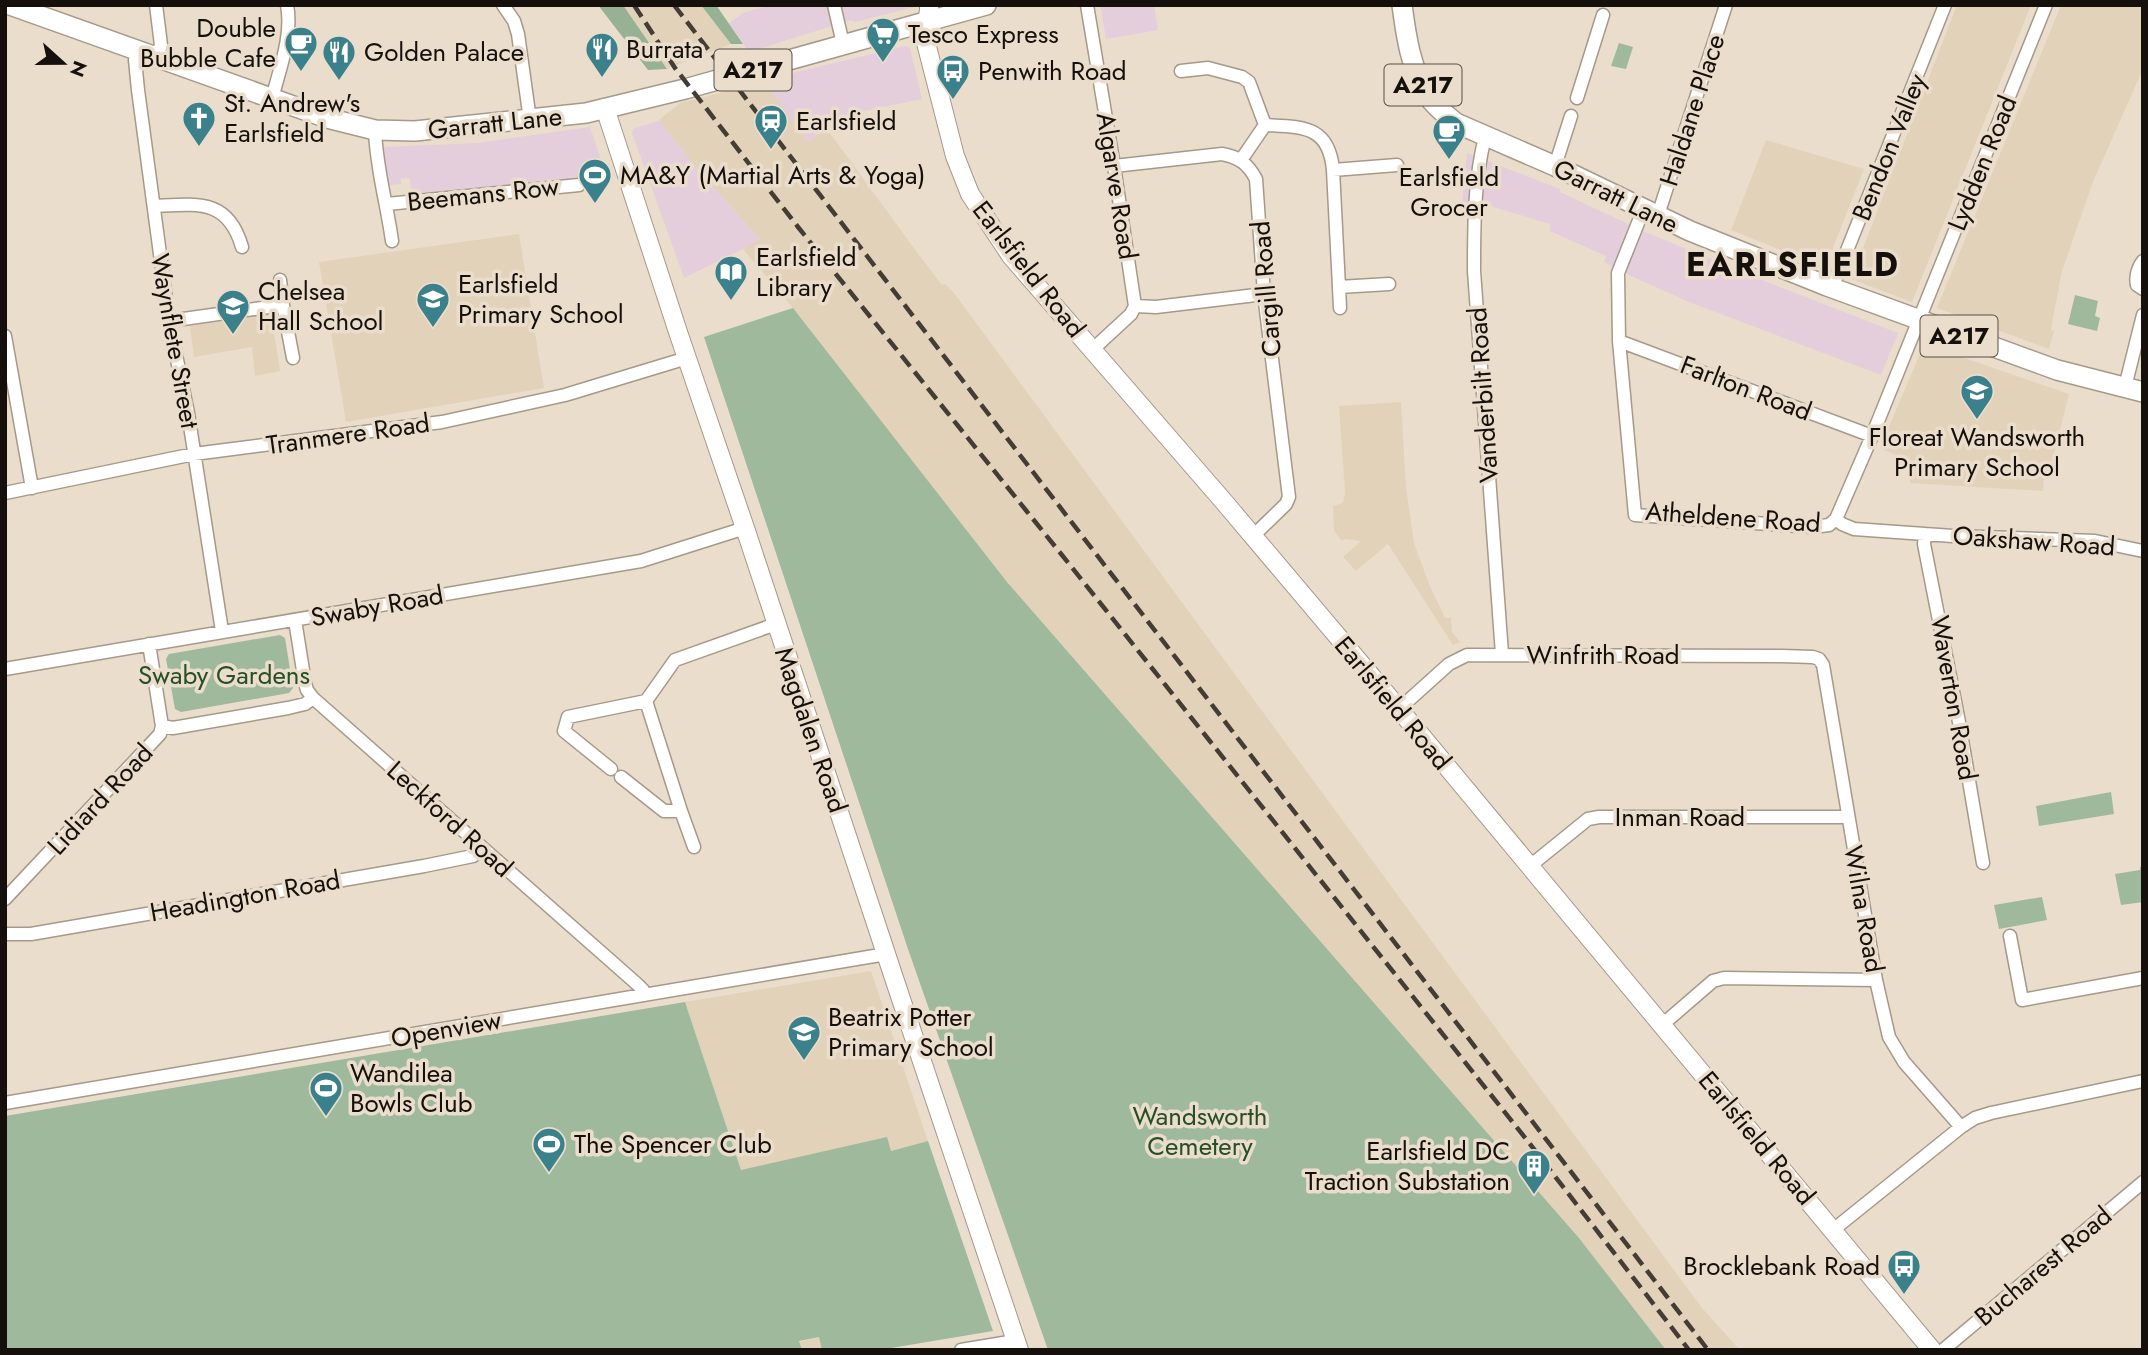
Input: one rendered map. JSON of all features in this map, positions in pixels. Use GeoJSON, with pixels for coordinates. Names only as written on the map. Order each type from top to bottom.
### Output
{"type":"FeatureCollection","features":[{"type":"Feature","properties":{"kind":"main road","name":"Garratt Lane"},"geometry":{"type":"LineString","coordinates":[[10,5],[340,122],[375,130],[415,131],[530,120],[606,108],[685,89],[843,44],[928,13],[986,5]]}},
{"type":"Feature","properties":{"kind":"main road","name":"Garratt Lane"},"geometry":{"type":"LineString","coordinates":[[1402,5],[1408,44],[1428,96],[1456,123],[1555,166],[1690,231],[1832,288],[2057,370],[2134,389]]}},
{"type":"Feature","properties":{"kind":"main road","name":"Earlsfield Road"},"geometry":{"type":"LineString","coordinates":[[928,13],[924,35],[952,144],[970,194],[1011,256],[1399,709],[1932,1350]]}},
{"type":"Feature","properties":{"kind":"main road","name":"Magdalen Road"},"geometry":{"type":"LineString","coordinates":[[606,108],[687,358],[1018,1344]]}},
{"type":"Feature","properties":{"kind":"street","name":"Waynflete Street"},"geometry":{"type":"LineString","coordinates":[[156,5],[161,45],[135,60],[138,90],[169,321],[194,454],[222,631]]}},
{"type":"Feature","properties":{"kind":"street"},"geometry":{"type":"LineString","coordinates":[[272,99],[286,46],[289,15],[287,5]]}},
{"type":"Feature","properties":{"kind":"street"},"geometry":{"type":"LineString","coordinates":[[502,5],[514,22],[518,34],[530,120]]}},
{"type":"Feature","properties":{"kind":"street"},"geometry":{"type":"LineString","coordinates":[[834,5],[843,44]]}},
{"type":"Feature","properties":{"kind":"street","name":"Algarve Road"},"geometry":{"type":"LineString","coordinates":[[1087,5],[1135,306]]}},
{"type":"Feature","properties":{"kind":"street","name":"Haldane Place"},"geometry":{"type":"LineString","coordinates":[[1651,212],[1726,5]]}},
{"type":"Feature","properties":{"kind":"street","name":"Bendon Valley"},"geometry":{"type":"LineString","coordinates":[[1832,288],[1945,5]]}},
{"type":"Feature","properties":{"kind":"street","name":"Lydden Road"},"geometry":{"type":"LineString","coordinates":[[1919,321],[2046,5]]}},
{"type":"Feature","properties":{"kind":"street"},"geometry":{"type":"LineString","coordinates":[[1577,97],[1603,15]]}},
{"type":"Feature","properties":{"kind":"street"},"geometry":{"type":"LineString","coordinates":[[1181,71],[1208,68],[1242,77],[1250,82],[1265,125]]}},
{"type":"Feature","properties":{"kind":"street"},"geometry":{"type":"LineString","coordinates":[[1555,166],[1571,116]]}},
{"type":"Feature","properties":{"kind":"street"},"geometry":{"type":"LineString","coordinates":[[1114,166],[1222,155],[1241,160],[1265,125]]}},
{"type":"Feature","properties":{"kind":"street"},"geometry":{"type":"LineString","coordinates":[[1265,125],[1301,127],[1314,132],[1327,145],[1332,155],[1340,308]]}},
{"type":"Feature","properties":{"kind":"street","name":"Beemans Row"},"geometry":{"type":"LineString","coordinates":[[375,130],[376,153],[387,204],[391,241]]}},
{"type":"Feature","properties":{"kind":"street","name":"Vanderbilt Road"},"geometry":{"type":"LineString","coordinates":[[1485,137],[1474,225],[1474,271],[1502,654]]}},
{"type":"Feature","properties":{"kind":"street","name":"Cargill Road"},"geometry":{"type":"LineString","coordinates":[[1241,160],[1256,179],[1264,294],[1289,497],[1275,517],[1252,537]]}},
{"type":"Feature","properties":{"kind":"street"},"geometry":{"type":"LineString","coordinates":[[1333,170],[1397,165]]}},
{"type":"Feature","properties":{"kind":"street","name":"Beemans Row"},"geometry":{"type":"LineString","coordinates":[[387,204],[579,185]]}},
{"type":"Feature","properties":{"kind":"street"},"geometry":{"type":"LineString","coordinates":[[154,206],[198,204],[218,212],[233,224],[242,247]]}},
{"type":"Feature","properties":{"kind":"street","name":"Atheldene Road"},"geometry":{"type":"LineString","coordinates":[[1651,212],[1618,273],[1619,341],[1635,515],[1813,527],[1829,525],[1836,519],[1854,529],[1925,534]]}},
{"type":"Feature","properties":{"kind":"street"},"geometry":{"type":"LineString","coordinates":[[2143,261],[2136,279],[2137,285],[2143,289]]}},
{"type":"Feature","properties":{"kind":"street"},"geometry":{"type":"LineString","coordinates":[[280,280],[293,358]]}},
{"type":"Feature","properties":{"kind":"street"},"geometry":{"type":"LineString","coordinates":[[1339,287],[1389,284]]}},
{"type":"Feature","properties":{"kind":"street"},"geometry":{"type":"LineString","coordinates":[[1092,350],[1131,314],[1135,306],[1264,294]]}},
{"type":"Feature","properties":{"kind":"street"},"geometry":{"type":"LineString","coordinates":[[169,321],[284,305]]}},
{"type":"Feature","properties":{"kind":"street"},"geometry":{"type":"LineString","coordinates":[[2134,389],[2143,315]]}},
{"type":"Feature","properties":{"kind":"street"},"geometry":{"type":"LineString","coordinates":[[1836,519],[1919,321]]}},
{"type":"Feature","properties":{"kind":"street"},"geometry":{"type":"LineString","coordinates":[[5,336],[33,488]]}},
{"type":"Feature","properties":{"kind":"street","name":"Farlton Road"},"geometry":{"type":"LineString","coordinates":[[1619,341],[1872,436]]}},
{"type":"Feature","properties":{"kind":"street","name":"Tranmere Road"},"geometry":{"type":"LineString","coordinates":[[5,493],[194,454],[442,422],[565,395],[687,358]]}},
{"type":"Feature","properties":{"kind":"street","name":"Swaby Road"},"geometry":{"type":"LineString","coordinates":[[5,669],[641,561],[745,528]]}},
{"type":"Feature","properties":{"kind":"street","name":"Oakshaw Road"},"geometry":{"type":"LineString","coordinates":[[1925,534],[2095,541],[2143,551]]}},
{"type":"Feature","properties":{"kind":"street","name":"Waverton Road"},"geometry":{"type":"LineString","coordinates":[[1925,534],[1924,544],[1983,863]]}},
{"type":"Feature","properties":{"kind":"street"},"geometry":{"type":"LineString","coordinates":[[162,726],[173,727],[288,708],[305,704],[313,698],[305,683],[295,620]]}},
{"type":"Feature","properties":{"kind":"street"},"geometry":{"type":"LineString","coordinates":[[681,811],[664,811],[564,731],[568,717],[646,701],[675,660],[776,624]]}},
{"type":"Feature","properties":{"kind":"street","name":"Lidiard Road"},"geometry":{"type":"LineString","coordinates":[[5,899],[156,740],[162,726],[149,644]]}},
{"type":"Feature","properties":{"kind":"street","name":"Winfrith Road"},"geometry":{"type":"LineString","coordinates":[[1399,709],[1449,664],[1467,655],[1813,657],[1819,659],[1823,665]]}},
{"type":"Feature","properties":{"kind":"street","name":"Wilna Road"},"geometry":{"type":"LineString","coordinates":[[1823,665],[1876,980],[1889,1037],[1904,1062],[1961,1127]]}},
{"type":"Feature","properties":{"kind":"street","name":"Leckford Road"},"geometry":{"type":"LineString","coordinates":[[313,698],[642,989],[644,995]]}},
{"type":"Feature","properties":{"kind":"street"},"geometry":{"type":"LineString","coordinates":[[646,701],[694,847]]}},
{"type":"Feature","properties":{"kind":"street","name":"Inman Road"},"geometry":{"type":"LineString","coordinates":[[1530,866],[1588,819],[1599,817],[1848,817]]}},
{"type":"Feature","properties":{"kind":"street","name":"Headington Road"},"geometry":{"type":"LineString","coordinates":[[5,934],[31,934],[410,868],[473,856],[482,849]]}},
{"type":"Feature","properties":{"kind":"street"},"geometry":{"type":"LineString","coordinates":[[2010,936],[2022,1000],[2143,978]]}},
{"type":"Feature","properties":{"kind":"street","name":"Openview"},"geometry":{"type":"LineString","coordinates":[[5,1103],[886,954]]}},
{"type":"Feature","properties":{"kind":"street"},"geometry":{"type":"LineString","coordinates":[[1662,1025],[1713,981],[1724,978],[1876,980]]}},
{"type":"Feature","properties":{"kind":"street"},"geometry":{"type":"LineString","coordinates":[[1833,1230],[1975,1118],[2143,1081]]}},
{"type":"Feature","properties":{"kind":"street","name":"Bucharest Road"},"geometry":{"type":"LineString","coordinates":[[1943,1350],[2143,1182]]}},
{"type":"Feature","properties":{"kind":"street"},"geometry":{"type":"LineString","coordinates":[[961,1350],[1009,1342],[1018,1344]]}},
{"type":"Feature","properties":{"kind":"shaded area"},"geometry":{"type":"Polygon","coordinates":[[[623,5],[701,5],[731,44],[667,69],[623,5]]]}},
{"type":"Feature","properties":{"kind":"shaded area"},"geometry":{"type":"Polygon","coordinates":[[[771,5],[921,5],[855,22],[851,20],[749,52],[729,23],[743,13],[771,5]]]}},
{"type":"Feature","properties":{"kind":"shaded area"},"geometry":{"type":"Polygon","coordinates":[[[1100,5],[1154,5],[1158,30],[1106,39],[1100,5]]]}},
{"type":"Feature","properties":{"kind":"shaded area"},"geometry":{"type":"Polygon","coordinates":[[[1957,5],[2031,5],[1912,302],[1851,279],[1957,5]]]}},
{"type":"Feature","properties":{"kind":"shaded area"},"geometry":{"type":"Polygon","coordinates":[[[2061,5],[2143,5],[2143,69],[2093,182],[2062,271],[2049,349],[1937,308],[2061,5]]]}},
{"type":"Feature","properties":{"kind":"shaded area"},"geometry":{"type":"Polygon","coordinates":[[[906,46],[910,48],[922,99],[846,115],[808,143],[764,83],[771,78],[906,46]]]}},
{"type":"Feature","properties":{"kind":"shaded area"},"geometry":{"type":"Polygon","coordinates":[[[766,85],[808,142],[827,129],[942,285],[945,284],[954,293],[1702,1308],[1740,1350],[1666,1350],[1579,1238],[1007,582],[793,308],[743,249],[760,239],[695,166],[659,120],[680,103],[748,86],[766,85]]]}},
{"type":"Feature","properties":{"kind":"shaded area"},"geometry":{"type":"Polygon","coordinates":[[[658,121],[761,240],[684,278],[632,133],[635,128],[658,121]]]}},
{"type":"Feature","properties":{"kind":"shaded area"},"geometry":{"type":"Polygon","coordinates":[[[590,127],[607,177],[411,195],[410,179],[401,178],[401,184],[389,185],[386,175],[384,147],[477,143],[590,127]]]}},
{"type":"Feature","properties":{"kind":"shaded area"},"geometry":{"type":"Polygon","coordinates":[[[1766,140],[1864,169],[1825,268],[1731,230],[1766,140]]]}},
{"type":"Feature","properties":{"kind":"shaded area"},"geometry":{"type":"Polygon","coordinates":[[[1467,153],[1560,189],[1560,192],[1645,232],[1898,333],[1881,375],[1689,302],[1631,276],[1604,262],[1606,256],[1550,231],[1550,224],[1490,206],[1462,202],[1467,153]]]}},
{"type":"Feature","properties":{"kind":"shaded area","name":"Earlsfield Primary School"},"geometry":{"type":"Polygon","coordinates":[[[519,234],[544,388],[346,422],[319,262],[519,234]]]}},
{"type":"Feature","properties":{"kind":"shaded area","name":"Chelsea Hall School"},"geometry":{"type":"Polygon","coordinates":[[[271,313],[280,371],[255,376],[252,347],[194,357],[190,326],[271,313]]]}},
{"type":"Feature","properties":{"kind":"shaded area","name":"Floreat Wandsworth Primary School"},"geometry":{"type":"Polygon","coordinates":[[[1924,344],[2069,394],[2049,474],[2044,475],[2043,491],[1910,483],[1911,468],[1901,462],[1902,458],[1880,448],[1924,344]]]}},
{"type":"Feature","properties":{"kind":"shaded area"},"geometry":{"type":"Polygon","coordinates":[[[1401,402],[1406,487],[1414,543],[1445,618],[1451,618],[1452,632],[1460,642],[1453,645],[1388,544],[1356,571],[1343,557],[1361,541],[1342,541],[1334,531],[1333,506],[1343,503],[1345,492],[1339,406],[1401,402]]]}},
{"type":"Feature","properties":{"kind":"shaded area","name":"Beatrix Potter Primary School"},"geometry":{"type":"Polygon","coordinates":[[[871,971],[928,1141],[891,1151],[887,1138],[741,1170],[685,1002],[871,971]]]}},
{"type":"Feature","properties":{"kind":"shaded area"},"geometry":{"type":"Polygon","coordinates":[[[819,1337],[822,1350],[802,1350],[799,1342],[819,1337]]]}},
{"type":"Feature","properties":{"kind":"green space"},"geometry":{"type":"Polygon","coordinates":[[[598,5],[623,5],[667,69],[648,70],[598,5]]]}},
{"type":"Feature","properties":{"kind":"green space"},"geometry":{"type":"Polygon","coordinates":[[[701,5],[716,5],[743,44],[731,44],[701,5]]]}},
{"type":"Feature","properties":{"kind":"green space"},"geometry":{"type":"Polygon","coordinates":[[[1619,43],[1633,47],[1626,69],[1611,66],[1619,43]]]}},
{"type":"Feature","properties":{"kind":"green space"},"geometry":{"type":"Polygon","coordinates":[[[2075,295],[2098,301],[2095,316],[2100,318],[2097,331],[2068,324],[2075,295]]]}},
{"type":"Feature","properties":{"kind":"green space","name":"Wandsworth Cemetery"},"geometry":{"type":"Polygon","coordinates":[[[793,308],[1007,582],[1579,1238],[1666,1350],[1048,1350],[908,949],[704,337],[793,308]]]}},
{"type":"Feature","properties":{"kind":"green space","name":"Swaby Gardens"},"geometry":{"type":"Polygon","coordinates":[[[280,635],[285,638],[293,688],[289,693],[181,712],[175,709],[166,659],[169,654],[280,635]]]}},
{"type":"Feature","properties":{"kind":"green space"},"geometry":{"type":"Polygon","coordinates":[[[2111,792],[2114,814],[2039,826],[2036,806],[2111,792]]]}},
{"type":"Feature","properties":{"kind":"green space"},"geometry":{"type":"Polygon","coordinates":[[[2143,866],[2143,902],[2121,905],[2115,874],[2140,870],[2143,866]]]}},
{"type":"Feature","properties":{"kind":"green space"},"geometry":{"type":"Polygon","coordinates":[[[2042,897],[2047,920],[1999,929],[1994,905],[2042,897]]]}},
{"type":"Feature","properties":{"kind":"green space","name":"The Spencer Club"},"geometry":{"type":"Polygon","coordinates":[[[685,1002],[741,1170],[887,1137],[891,1151],[928,1141],[993,1331],[879,1350],[822,1350],[819,1337],[799,1341],[802,1350],[5,1350],[5,1116],[685,1002]]]}},
{"type":"Feature","properties":{"kind":"railway"},"geometry":{"type":"LineString","coordinates":[[634,5],[675,68],[798,227],[1530,1144],[1689,1350]]}},
{"type":"Feature","properties":{"kind":"railway"},"geometry":{"type":"LineString","coordinates":[[674,5],[1708,1350]]}},
{"type":"Feature","properties":{"kind":"place","name":"Tesco Express"},"geometry":{"type":"Point","coordinates":[883,64]}},
{"type":"Feature","properties":{"kind":"place","name":"Double Bubble Cafe"},"geometry":{"type":"Point","coordinates":[301,73]}},
{"type":"Feature","properties":{"kind":"place","name":"Burrata"},"geometry":{"type":"Point","coordinates":[602,79]}},
{"type":"Feature","properties":{"kind":"place","name":"Golden Palace"},"geometry":{"type":"Point","coordinates":[339,82]}},
{"type":"Feature","properties":{"kind":"place","name":"Penwith Road"},"geometry":{"type":"Point","coordinates":[953,101]}},
{"type":"Feature","properties":{"kind":"place","name":"St. Andrew's Earlsfield"},"geometry":{"type":"Point","coordinates":[199,148]}},
{"type":"Feature","properties":{"kind":"place","name":"Earlsfield"},"geometry":{"type":"Point","coordinates":[771,151]}},
{"type":"Feature","properties":{"kind":"place","name":"Earlsfield Grocer"},"geometry":{"type":"Point","coordinates":[1449,161]}},
{"type":"Feature","properties":{"kind":"place","name":"MA&Y (Martial Arts & Yoga)"},"geometry":{"type":"Point","coordinates":[595,205]}},
{"type":"Feature","properties":{"kind":"place","name":"Earlsfield Library"},"geometry":{"type":"Point","coordinates":[731,302]}},
{"type":"Feature","properties":{"kind":"place","name":"Earlsfield Primary School"},"geometry":{"type":"Point","coordinates":[433,329]}},
{"type":"Feature","properties":{"kind":"place","name":"Chelsea Hall School"},"geometry":{"type":"Point","coordinates":[233,336]}},
{"type":"Feature","properties":{"kind":"place","name":"Floreat Wandsworth Primary School"},"geometry":{"type":"Point","coordinates":[1977,421]}},
{"type":"Feature","properties":{"kind":"place","name":"Beatrix Potter Primary School"},"geometry":{"type":"Point","coordinates":[804,1062]}},
{"type":"Feature","properties":{"kind":"place","name":"Wandilea Bowls Club"},"geometry":{"type":"Point","coordinates":[326,1118]}},
{"type":"Feature","properties":{"kind":"place","name":"The Spencer Club"},"geometry":{"type":"Point","coordinates":[549,1174]}},
{"type":"Feature","properties":{"kind":"place","name":"Earlsfield DC Traction Substation"},"geometry":{"type":"Point","coordinates":[1534,1196]}},
{"type":"Feature","properties":{"kind":"place","name":"Brocklebank Road"},"geometry":{"type":"Point","coordinates":[1904,1296]}},
{"type":"Feature","properties":{"kind":"district","name":"EARLSFIELD"},"geometry":{"type":"Point","coordinates":[1793,264]}}]}
